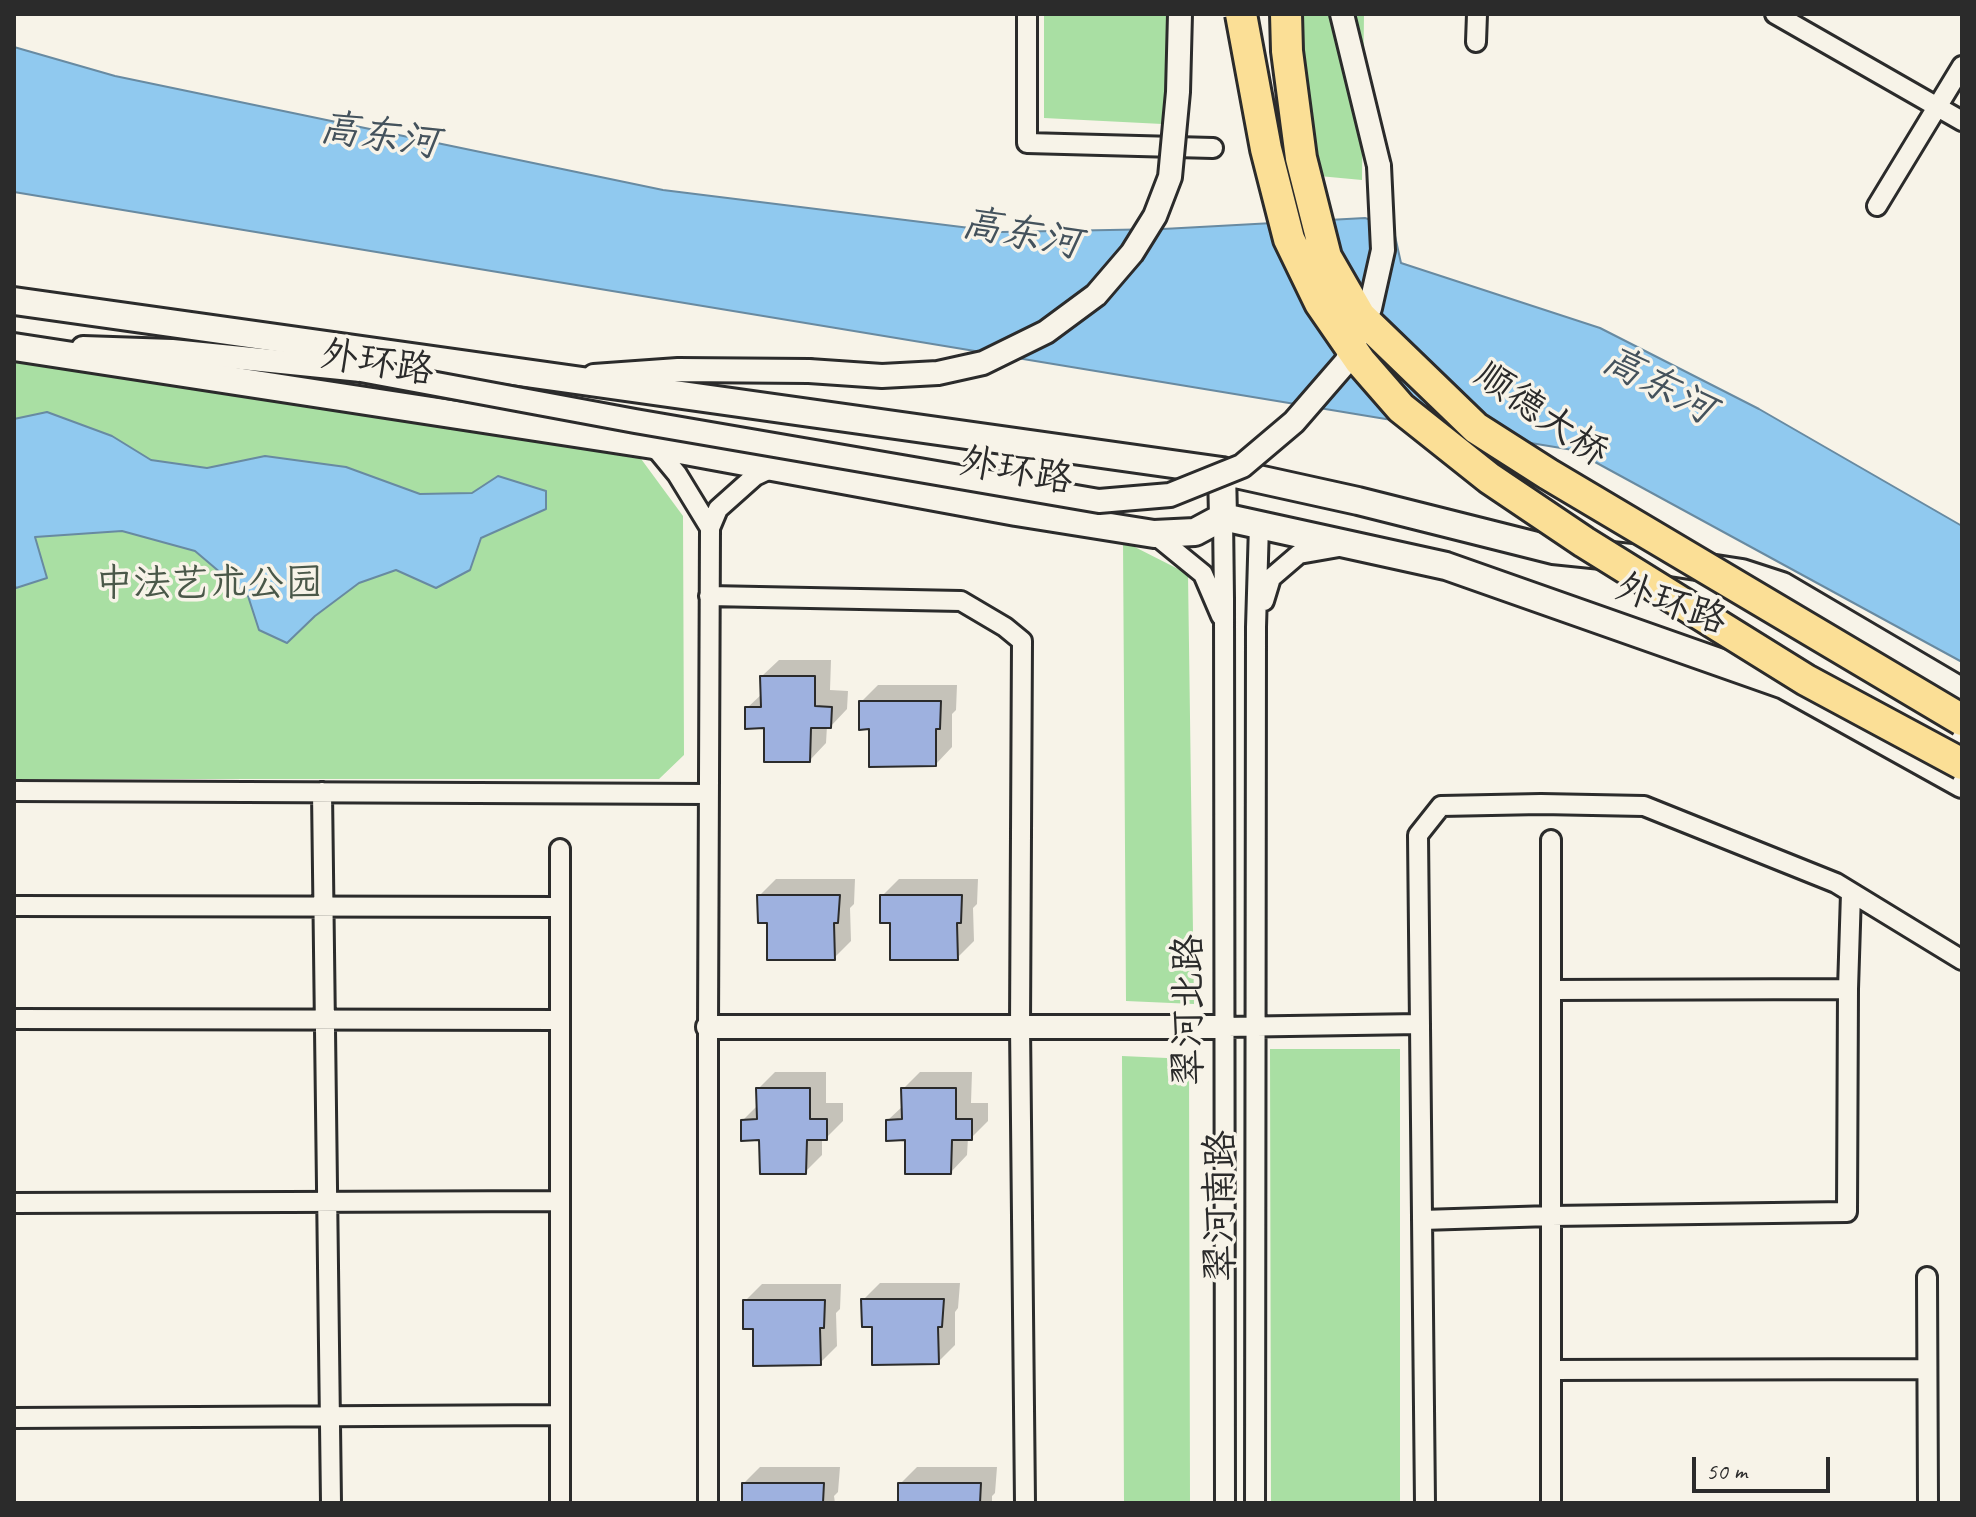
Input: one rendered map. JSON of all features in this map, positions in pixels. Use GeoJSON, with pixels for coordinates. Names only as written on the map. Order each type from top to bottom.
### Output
{"type":"FeatureCollection","features":[{"type":"Feature","properties":{"kind":"main road"},"geometry":{"type":"LineString","coordinates":[[1241,14],[1266,149],[1289,239],[1320,303],[1360,361],[1401,408],[1489,478],[1584,542],[1806,680],[1962,764]]}},
{"type":"Feature","properties":{"kind":"main road","name":"顺德大桥"},"geometry":{"type":"LineString","coordinates":[[1286,14],[1287,51],[1301,158],[1326,257],[1360,316],[1476,428],[1962,720]]}},
{"type":"Feature","properties":{"kind":"main road","name":"外环路"},"geometry":{"type":"LineString","coordinates":[[14,301],[1222,471],[1553,550],[1742,573],[1782,586],[1962,692]]}},
{"type":"Feature","properties":{"kind":"main road","name":"外环路"},"geometry":{"type":"LineString","coordinates":[[14,346],[653,445],[1016,512],[1154,534],[1195,532],[1223,517],[1446,566],[1784,685],[1962,784]]}},
{"type":"Feature","properties":{"kind":"main road"},"geometry":{"type":"LineString","coordinates":[[1222,471],[1223,517]]}},
{"type":"Feature","properties":{"kind":"main road"},"geometry":{"type":"LineString","coordinates":[[1259,525],[1261,479]]}},
{"type":"Feature","properties":{"kind":"street"},"geometry":{"type":"LineString","coordinates":[[1027,14],[1027,143],[1213,148]]}},
{"type":"Feature","properties":{"kind":"street"},"geometry":{"type":"LineString","coordinates":[[562,378],[678,370],[809,371],[882,376],[938,373],[983,363],[1046,332],[1096,295],[1132,253],[1155,216],[1170,177],[1178,92],[1180,14]]}},
{"type":"Feature","properties":{"kind":"street"},"geometry":{"type":"LineString","coordinates":[[14,346],[172,351],[361,370],[1099,501],[1170,495],[1242,466],[1294,422],[1346,362],[1370,308],[1383,250],[1379,166],[1342,14]]}},
{"type":"Feature","properties":{"kind":"street"},"geometry":{"type":"LineString","coordinates":[[1476,42],[1477,14]]}},
{"type":"Feature","properties":{"kind":"street"},"geometry":{"type":"LineString","coordinates":[[1775,14],[1962,121]]}},
{"type":"Feature","properties":{"kind":"street"},"geometry":{"type":"LineString","coordinates":[[1877,206],[1962,66]]}},
{"type":"Feature","properties":{"kind":"street"},"geometry":{"type":"LineString","coordinates":[[653,445],[677,474],[710,528]]}},
{"type":"Feature","properties":{"kind":"street"},"geometry":{"type":"LineString","coordinates":[[708,1503],[710,528],[718,509],[727,500],[755,476],[772,468]]}},
{"type":"Feature","properties":{"kind":"street","name":"翠河北路"},"geometry":{"type":"LineString","coordinates":[[1223,517],[1225,1503]]}},
{"type":"Feature","properties":{"kind":"street","name":"翠河南路"},"geometry":{"type":"LineString","coordinates":[[1255,1503],[1256,627],[1259,525]]}},
{"type":"Feature","properties":{"kind":"street"},"geometry":{"type":"LineString","coordinates":[[1154,534],[1203,574],[1224,625]]}},
{"type":"Feature","properties":{"kind":"street"},"geometry":{"type":"LineString","coordinates":[[1256,627],[1271,578],[1289,562],[1299,554],[1350,545]]}},
{"type":"Feature","properties":{"kind":"street"},"geometry":{"type":"LineString","coordinates":[[709,596],[961,601],[1022,641],[1020,1026],[1025,1503]]}},
{"type":"Feature","properties":{"kind":"street"},"geometry":{"type":"LineString","coordinates":[[14,791],[708,794]]}},
{"type":"Feature","properties":{"kind":"street"},"geometry":{"type":"LineString","coordinates":[[322,792],[331,1503]]}},
{"type":"Feature","properties":{"kind":"street"},"geometry":{"type":"LineString","coordinates":[[1425,1503],[1418,835],[1441,806],[1644,806],[1836,883],[1962,960]]}},
{"type":"Feature","properties":{"kind":"street"},"geometry":{"type":"LineString","coordinates":[[1551,840],[1551,1503]]}},
{"type":"Feature","properties":{"kind":"street"},"geometry":{"type":"LineString","coordinates":[[560,849],[560,1503]]}},
{"type":"Feature","properties":{"kind":"street"},"geometry":{"type":"LineString","coordinates":[[1422,1220],[1847,1212],[1851,893]]}},
{"type":"Feature","properties":{"kind":"street"},"geometry":{"type":"LineString","coordinates":[[14,906],[560,907]]}},
{"type":"Feature","properties":{"kind":"street"},"geometry":{"type":"LineString","coordinates":[[1551,990],[1848,989]]}},
{"type":"Feature","properties":{"kind":"street"},"geometry":{"type":"LineString","coordinates":[[14,1019],[560,1020]]}},
{"type":"Feature","properties":{"kind":"street"},"geometry":{"type":"LineString","coordinates":[[708,1027],[1420,1024]]}},
{"type":"Feature","properties":{"kind":"street"},"geometry":{"type":"LineString","coordinates":[[14,1203],[560,1201]]}},
{"type":"Feature","properties":{"kind":"street"},"geometry":{"type":"LineString","coordinates":[[1927,1277],[1928,1503]]}},
{"type":"Feature","properties":{"kind":"street"},"geometry":{"type":"LineString","coordinates":[[1551,1370],[1927,1369]]}},
{"type":"Feature","properties":{"kind":"street"},"geometry":{"type":"LineString","coordinates":[[14,1418],[560,1415]]}},
{"type":"Feature","properties":{"kind":"green space"},"geometry":{"type":"Polygon","coordinates":[[[1044,14],[1182,14],[1182,125],[1044,118],[1044,14]]]}},
{"type":"Feature","properties":{"kind":"green space"},"geometry":{"type":"Polygon","coordinates":[[[1286,14],[1364,14],[1362,180],[1276,172],[1287,51],[1286,14]]]}},
{"type":"Feature","properties":{"kind":"green space","name":"中法艺术公园"},"geometry":{"type":"Polygon","coordinates":[[[14,362],[636,452],[683,516],[684,755],[659,779],[14,779],[14,362]]]}},
{"type":"Feature","properties":{"kind":"green space"},"geometry":{"type":"Polygon","coordinates":[[[1123,541],[1188,574],[1194,1004],[1126,1001],[1123,541]]]}},
{"type":"Feature","properties":{"kind":"green space"},"geometry":{"type":"Polygon","coordinates":[[[1270,1049],[1400,1049],[1400,1503],[1271,1503],[1270,1049]]]}},
{"type":"Feature","properties":{"kind":"green space"},"geometry":{"type":"Polygon","coordinates":[[[1122,1056],[1189,1059],[1190,1503],[1124,1503],[1122,1056]]]}},
{"type":"Feature","properties":{"kind":"water","name":"高东河"},"geometry":{"type":"Polygon","coordinates":[[[14,47],[115,76],[663,190],[1002,232],[1163,229],[1365,218],[1393,227],[1401,263],[1600,328],[1759,409],[1962,526],[1962,662],[1573,450],[14,192],[14,47]]]}},
{"type":"Feature","properties":{"kind":"water"},"geometry":{"type":"Polygon","coordinates":[[[47,412],[112,436],[151,460],[207,468],[265,456],[346,467],[420,494],[472,493],[498,476],[546,491],[546,509],[481,538],[470,570],[436,588],[396,570],[359,583],[315,616],[287,643],[259,630],[248,596],[195,551],[122,531],[35,537],[47,578],[16,588],[14,419],[47,412]]]}},
{"type":"Feature","properties":{"kind":"building"},"geometry":{"type":"Polygon","coordinates":[[[760,676],[815,676],[815,706],[832,707],[831,728],[811,728],[810,762],[764,762],[764,728],[745,729],[745,707],[761,707],[760,676]]]}},
{"type":"Feature","properties":{"kind":"building"},"geometry":{"type":"Polygon","coordinates":[[[859,701],[941,701],[940,729],[936,729],[936,766],[869,767],[869,729],[859,730],[859,701]]]}},
{"type":"Feature","properties":{"kind":"building"},"geometry":{"type":"Polygon","coordinates":[[[757,895],[840,895],[838,923],[834,923],[835,960],[767,960],[767,923],[758,923],[757,895]]]}},
{"type":"Feature","properties":{"kind":"building"},"geometry":{"type":"Polygon","coordinates":[[[880,895],[962,895],[961,923],[957,923],[958,960],[890,960],[890,923],[880,923],[880,895]]]}},
{"type":"Feature","properties":{"kind":"building"},"geometry":{"type":"Polygon","coordinates":[[[756,1088],[810,1088],[810,1119],[827,1119],[827,1140],[807,1140],[806,1174],[760,1174],[759,1140],[741,1141],[741,1120],[757,1119],[756,1088]]]}},
{"type":"Feature","properties":{"kind":"building"},"geometry":{"type":"Polygon","coordinates":[[[901,1088],[956,1088],[956,1119],[972,1119],[972,1140],[952,1140],[951,1174],[905,1174],[905,1140],[886,1141],[886,1120],[902,1119],[901,1088]]]}},
{"type":"Feature","properties":{"kind":"building"},"geometry":{"type":"Polygon","coordinates":[[[861,1299],[944,1299],[942,1327],[938,1327],[939,1364],[872,1365],[872,1327],[862,1327],[861,1299]]]}},
{"type":"Feature","properties":{"kind":"building"},"geometry":{"type":"Polygon","coordinates":[[[743,1300],[825,1300],[824,1328],[820,1328],[821,1365],[753,1366],[753,1329],[743,1329],[743,1300]]]}},
{"type":"Feature","properties":{"kind":"building"},"geometry":{"type":"Polygon","coordinates":[[[742,1483],[824,1483],[823,1503],[742,1503],[742,1483]]]}},
{"type":"Feature","properties":{"kind":"building"},"geometry":{"type":"Polygon","coordinates":[[[898,1483],[981,1483],[980,1503],[898,1503],[898,1483]]]}}]}
